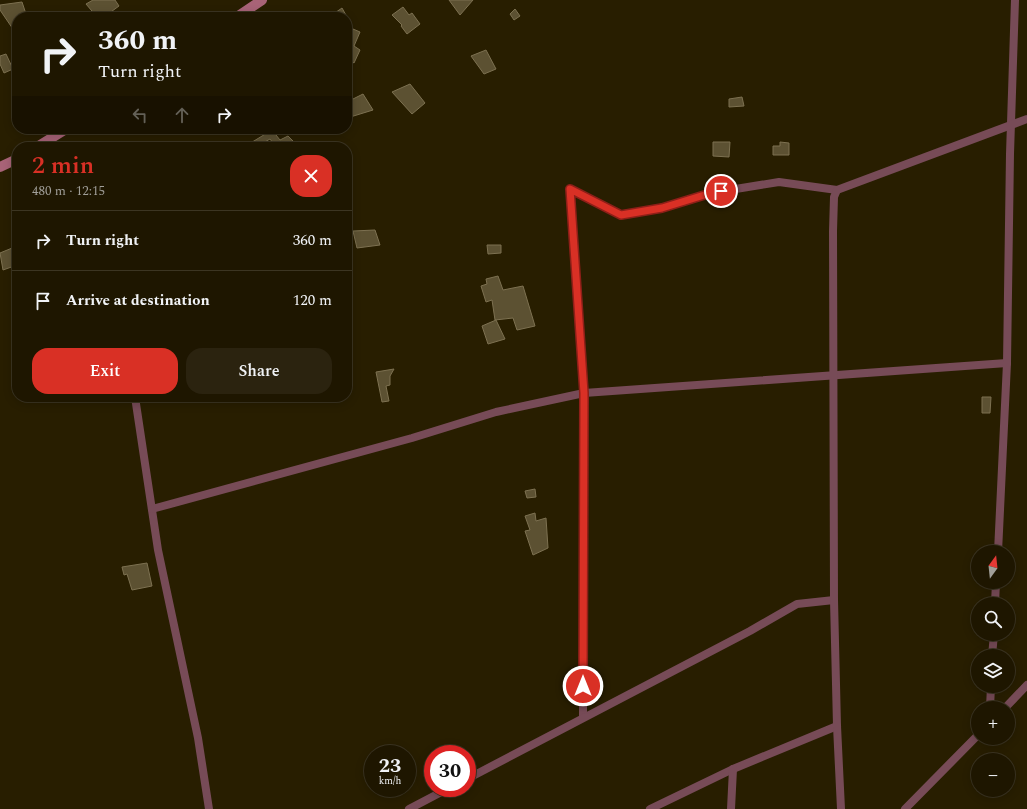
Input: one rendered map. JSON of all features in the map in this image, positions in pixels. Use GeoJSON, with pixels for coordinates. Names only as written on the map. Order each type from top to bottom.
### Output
{"type":"FeatureCollection","features":[{"type":"Feature","properties":{"kind":"main road"},"geometry":{"type":"LineString","coordinates":[[244,12],[262,0]]}},
{"type":"Feature","properties":{"kind":"main road"},"geometry":{"type":"LineString","coordinates":[[45,142],[58,134]]}},
{"type":"Feature","properties":{"kind":"main road"},"geometry":{"type":"LineString","coordinates":[[0,168],[12,162]]}},
{"type":"Feature","properties":{"kind":"street"},"geometry":{"type":"LineString","coordinates":[[998,545],[1007,363],[1011,126],[1015,0]]}},
{"type":"Feature","properties":{"kind":"street"},"geometry":{"type":"LineString","coordinates":[[583,717],[584,393],[570,189],[621,215],[662,208],[711,193],[779,182],[837,190],[1027,119]]}},
{"type":"Feature","properties":{"kind":"street"},"geometry":{"type":"LineString","coordinates":[[837,190],[834,197],[833,231],[834,600],[837,726],[842,809]]}},
{"type":"Feature","properties":{"kind":"street"},"geometry":{"type":"LineString","coordinates":[[152,509],[412,438],[496,412],[584,393],[1007,363]]}},
{"type":"Feature","properties":{"kind":"street"},"geometry":{"type":"LineString","coordinates":[[136,402],[158,550],[198,738],[209,809]]}},
{"type":"Feature","properties":{"kind":"street"},"geometry":{"type":"LineString","coordinates":[[476,773],[750,631],[798,604],[834,600]]}},
{"type":"Feature","properties":{"kind":"street"},"geometry":{"type":"LineString","coordinates":[[1012,701],[1027,686]]}},
{"type":"Feature","properties":{"kind":"street"},"geometry":{"type":"LineString","coordinates":[[650,809],[733,769],[837,726]]}},
{"type":"Feature","properties":{"kind":"street"},"geometry":{"type":"LineString","coordinates":[[905,809],[971,742]]}},
{"type":"Feature","properties":{"kind":"street"},"geometry":{"type":"LineString","coordinates":[[731,809],[733,769]]}},
{"type":"Feature","properties":{"kind":"street"},"geometry":{"type":"LineString","coordinates":[[410,809],[432,797]]}},
{"type":"Feature","properties":{"kind":"building"},"geometry":{"type":"Polygon","coordinates":[[[93,0],[115,0],[119,6],[111,12],[93,12],[86,4],[93,0]]]}},
{"type":"Feature","properties":{"kind":"building"},"geometry":{"type":"Polygon","coordinates":[[[449,0],[473,0],[460,15],[449,0]]]}},
{"type":"Feature","properties":{"kind":"building"},"geometry":{"type":"Polygon","coordinates":[[[22,2],[25,12],[12,12],[12,28],[0,10],[0,5],[22,2]]]}},
{"type":"Feature","properties":{"kind":"building"},"geometry":{"type":"Polygon","coordinates":[[[403,7],[409,15],[412,13],[420,24],[407,34],[401,26],[402,25],[392,15],[403,7]]]}},
{"type":"Feature","properties":{"kind":"building"},"geometry":{"type":"Polygon","coordinates":[[[342,8],[344,12],[336,12],[342,8]]]}},
{"type":"Feature","properties":{"kind":"building"},"geometry":{"type":"Polygon","coordinates":[[[515,9],[520,16],[514,20],[510,14],[515,9]]]}},
{"type":"Feature","properties":{"kind":"building"},"geometry":{"type":"Polygon","coordinates":[[[353,29],[360,32],[354,46],[360,50],[354,63],[352,62],[353,29]]]}},
{"type":"Feature","properties":{"kind":"building"},"geometry":{"type":"Polygon","coordinates":[[[486,50],[496,69],[484,74],[471,56],[486,50]]]}},
{"type":"Feature","properties":{"kind":"building"},"geometry":{"type":"Polygon","coordinates":[[[6,54],[12,69],[4,73],[0,64],[0,56],[6,54]]]}},
{"type":"Feature","properties":{"kind":"building"},"geometry":{"type":"Polygon","coordinates":[[[410,84],[425,103],[412,114],[392,92],[410,84]]]}},
{"type":"Feature","properties":{"kind":"building"},"geometry":{"type":"Polygon","coordinates":[[[363,94],[373,110],[352,116],[352,100],[363,94]]]}},
{"type":"Feature","properties":{"kind":"building"},"geometry":{"type":"Polygon","coordinates":[[[742,97],[744,106],[729,107],[729,99],[742,97]]]}},
{"type":"Feature","properties":{"kind":"building"},"geometry":{"type":"Polygon","coordinates":[[[265,134],[275,134],[280,140],[288,136],[293,141],[272,142],[270,139],[265,142],[252,142],[265,134]]]}},
{"type":"Feature","properties":{"kind":"building"},"geometry":{"type":"Polygon","coordinates":[[[713,142],[730,142],[729,157],[713,156],[713,142]]]}},
{"type":"Feature","properties":{"kind":"building"},"geometry":{"type":"Polygon","coordinates":[[[780,142],[789,143],[789,155],[773,155],[773,146],[780,146],[780,142]]]}},
{"type":"Feature","properties":{"kind":"building"},"geometry":{"type":"Polygon","coordinates":[[[375,230],[380,245],[357,248],[353,231],[375,230]]]}},
{"type":"Feature","properties":{"kind":"building"},"geometry":{"type":"Polygon","coordinates":[[[487,245],[501,245],[501,253],[488,254],[487,245]]]}},
{"type":"Feature","properties":{"kind":"building"},"geometry":{"type":"Polygon","coordinates":[[[12,248],[12,267],[3,270],[0,253],[12,248]]]}},
{"type":"Feature","properties":{"kind":"building"},"geometry":{"type":"Polygon","coordinates":[[[498,276],[503,290],[523,286],[535,326],[517,330],[513,318],[495,320],[492,300],[486,302],[481,286],[487,284],[486,279],[498,276]]]}},
{"type":"Feature","properties":{"kind":"building"},"geometry":{"type":"Polygon","coordinates":[[[496,320],[505,339],[488,344],[482,326],[496,320]]]}},
{"type":"Feature","properties":{"kind":"building"},"geometry":{"type":"Polygon","coordinates":[[[394,369],[390,376],[390,385],[386,386],[389,401],[382,402],[376,372],[394,369]]]}},
{"type":"Feature","properties":{"kind":"building"},"geometry":{"type":"Polygon","coordinates":[[[982,397],[991,397],[990,413],[982,413],[982,397]]]}},
{"type":"Feature","properties":{"kind":"building"},"geometry":{"type":"Polygon","coordinates":[[[535,489],[536,497],[527,498],[525,491],[535,489]]]}},
{"type":"Feature","properties":{"kind":"building"},"geometry":{"type":"Polygon","coordinates":[[[535,513],[536,521],[546,518],[548,548],[533,555],[525,531],[530,530],[525,516],[535,513]]]}},
{"type":"Feature","properties":{"kind":"building"},"geometry":{"type":"Polygon","coordinates":[[[147,563],[152,586],[132,590],[127,574],[124,575],[122,567],[147,563]]]}},
{"type":"Feature","properties":{"kind":"route"},"geometry":{"type":"LineString","coordinates":[[583,686],[584,393],[570,189],[621,215],[662,208],[721,191]]}}]}
